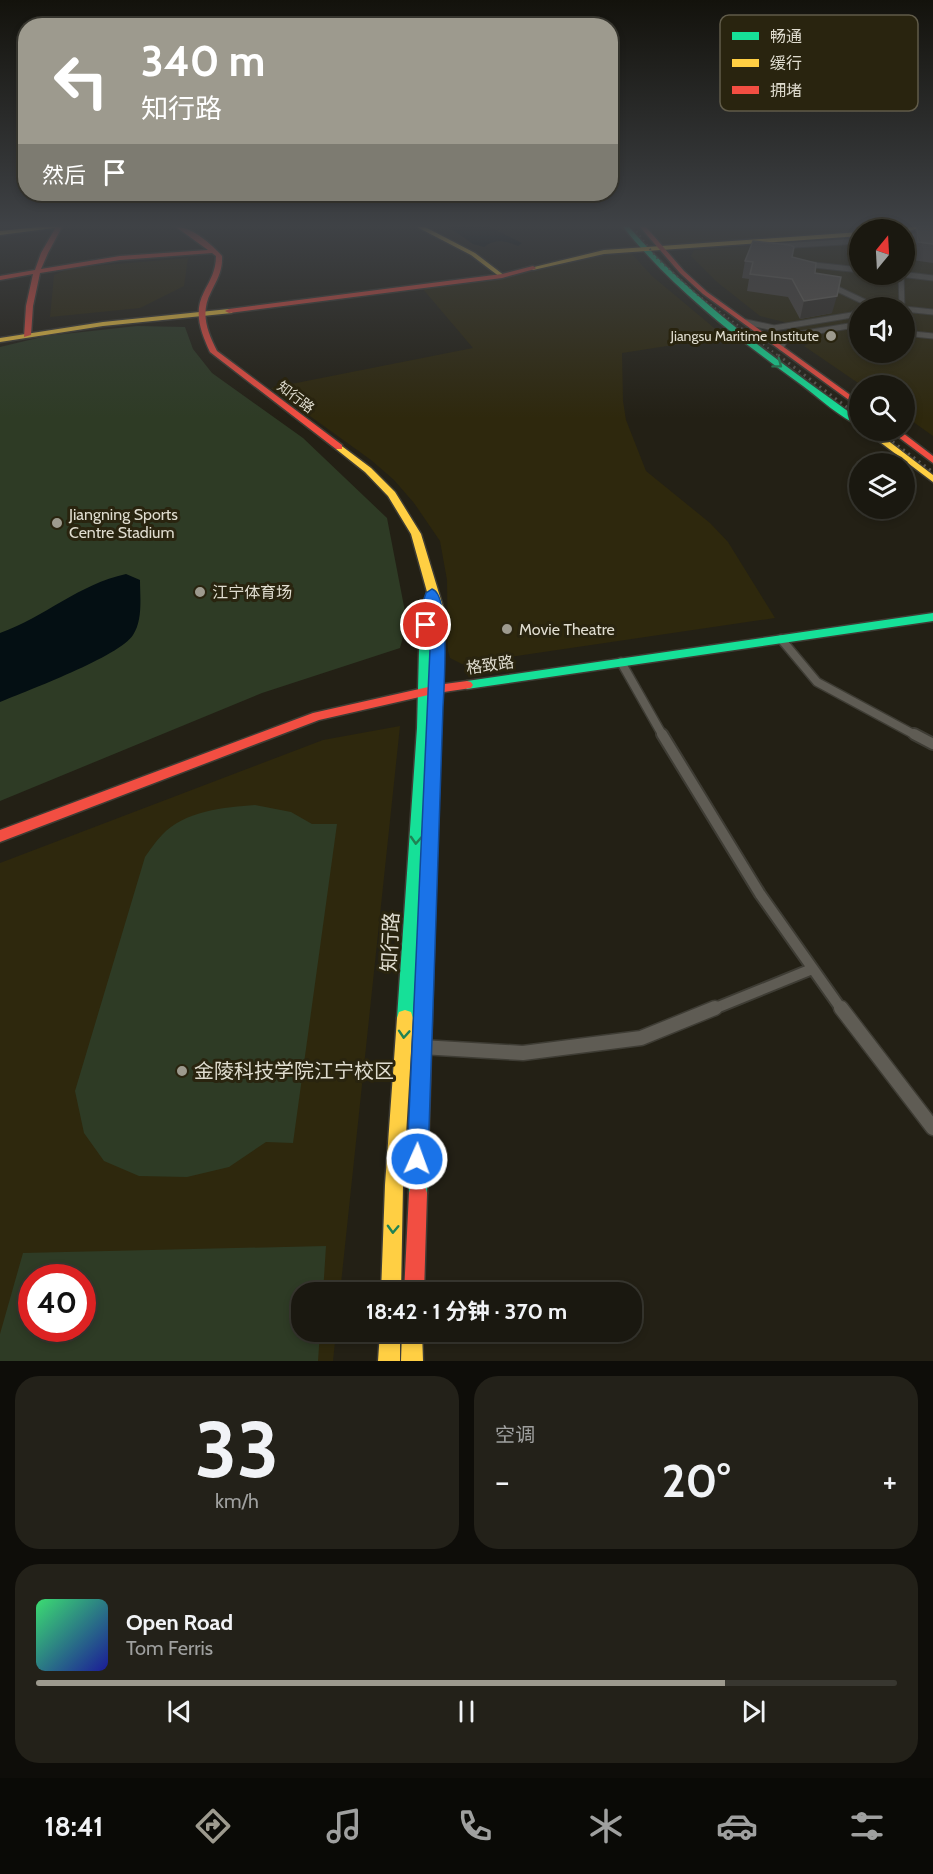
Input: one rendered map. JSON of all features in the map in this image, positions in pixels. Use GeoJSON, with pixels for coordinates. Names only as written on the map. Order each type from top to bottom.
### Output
{"type":"FeatureCollection","features":[{"type":"Feature","properties":{"kind":"street"},"geometry":{"type":"LineString","coordinates":[[27,335],[31,291]]}},
{"type":"Feature","properties":{"kind":"street"},"geometry":{"type":"LineString","coordinates":[[202,315],[202,305],[209,291]]}},
{"type":"Feature","properties":{"kind":"street"},"geometry":{"type":"LineString","coordinates":[[0,340],[103,324],[202,315],[382,291]]}},
{"type":"Feature","properties":{"kind":"street"},"geometry":{"type":"LineString","coordinates":[[684,291],[849,416]]}},
{"type":"Feature","properties":{"kind":"street"},"geometry":{"type":"LineString","coordinates":[[702,291],[849,398]]}},
{"type":"Feature","properties":{"kind":"street"},"geometry":{"type":"LineString","coordinates":[[915,310],[933,312]]}},
{"type":"Feature","properties":{"kind":"street","name":"知行路"},"geometry":{"type":"LineString","coordinates":[[202,315],[203,324],[214,352],[366,467],[395,497],[411,521],[429,569],[432,593],[438,610],[437,689],[421,1047],[414,1282]]}},
{"type":"Feature","properties":{"kind":"street"},"geometry":{"type":"LineString","coordinates":[[746,322],[774,328],[849,316]]}},
{"type":"Feature","properties":{"kind":"street"},"geometry":{"type":"LineString","coordinates":[[781,348],[787,336],[849,326]]}},
{"type":"Feature","properties":{"kind":"street"},"geometry":{"type":"LineString","coordinates":[[915,334],[933,336]]}},
{"type":"Feature","properties":{"kind":"street"},"geometry":{"type":"LineString","coordinates":[[883,441],[933,479]]}},
{"type":"Feature","properties":{"kind":"street"},"geometry":{"type":"LineString","coordinates":[[908,441],[933,459]]}},
{"type":"Feature","properties":{"kind":"street","name":"知行路"},"geometry":{"type":"LineString","coordinates":[[391,1282],[394,1185],[423,728],[426,611],[432,593]]}},
{"type":"Feature","properties":{"kind":"street","name":"格致路"},"geometry":{"type":"LineString","coordinates":[[0,836],[317,716],[437,689],[933,617]]}},
{"type":"Feature","properties":{"kind":"street"},"geometry":{"type":"LineString","coordinates":[[781,639],[817,682],[933,744]]}},
{"type":"Feature","properties":{"kind":"street"},"geometry":{"type":"LineString","coordinates":[[621,662],[668,746],[756,888],[812,969],[933,1128]]}},
{"type":"Feature","properties":{"kind":"street"},"geometry":{"type":"LineString","coordinates":[[421,1047],[523,1053],[641,1038],[812,969]]}},
{"type":"Feature","properties":{"kind":"street"},"geometry":{"type":"LineString","coordinates":[[389,1361],[390,1342]]}},
{"type":"Feature","properties":{"kind":"street"},"geometry":{"type":"LineString","coordinates":[[412,1342],[412,1361]]}},
{"type":"Feature","properties":{"kind":"shaded area"},"geometry":{"type":"Polygon","coordinates":[[[53,291],[175,291],[140,308],[50,317],[53,291]]]}},
{"type":"Feature","properties":{"kind":"shaded area"},"geometry":{"type":"Polygon","coordinates":[[[424,291],[669,291],[725,337],[622,353],[623,401],[626,420],[646,471],[710,523],[728,542],[775,618],[462,664],[450,658],[447,580],[440,541],[414,503],[394,480],[371,460],[271,388],[473,348],[424,291]]]}},
{"type":"Feature","properties":{"kind":"shaded area"},"geometry":{"type":"Polygon","coordinates":[[[728,291],[933,291],[933,436],[915,423],[915,375],[849,377],[804,346],[812,342],[784,322],[760,316],[728,291]]]}},
{"type":"Feature","properties":{"kind":"shaded area"},"geometry":{"type":"Polygon","coordinates":[[[126,574],[140,580],[140,616],[133,635],[111,653],[92,663],[0,702],[0,633],[93,585],[126,574]]]}},
{"type":"Feature","properties":{"kind":"shaded area","name":"金陵科技学院江宁校区"},"geometry":{"type":"Polygon","coordinates":[[[400,726],[341,1282],[291,1282],[291,1342],[335,1342],[333,1361],[0,1361],[0,863],[323,740],[400,726]]]}},
{"type":"Feature","properties":{"kind":"green space","name":"江宁体育场"},"geometry":{"type":"Polygon","coordinates":[[[137,326],[185,327],[193,349],[212,373],[303,438],[387,518],[407,622],[400,648],[262,693],[0,801],[0,347],[46,336],[137,326]]]}},
{"type":"Feature","properties":{"kind":"green space"},"geometry":{"type":"Polygon","coordinates":[[[255,805],[291,812],[312,824],[337,824],[293,1143],[266,1142],[229,1167],[187,1177],[139,1176],[104,1161],[84,1133],[75,1091],[145,857],[162,835],[182,820],[218,809],[255,805]]]}},
{"type":"Feature","properties":{"kind":"green space"},"geometry":{"type":"Polygon","coordinates":[[[326,1246],[324,1282],[291,1282],[291,1342],[319,1342],[318,1361],[0,1361],[0,1334],[18,1271],[18,1342],[96,1342],[96,1264],[20,1264],[23,1253],[326,1246]]]}},
{"type":"Feature","properties":{"kind":"building"},"geometry":{"type":"Polygon","coordinates":[[[798,291],[838,291],[837,296],[804,301],[798,291]]]}},
{"type":"Feature","properties":{"kind":"railway"},"geometry":{"type":"LineString","coordinates":[[693,291],[780,357]]}},
{"type":"Feature","properties":{"kind":"railway"},"geometry":{"type":"LineString","coordinates":[[778,355],[849,409]]}},
{"type":"Feature","properties":{"kind":"railway"},"geometry":{"type":"LineString","coordinates":[[892,441],[933,472]]}},
{"type":"Feature","properties":{"kind":"traffic: fast"},"geometry":{"type":"LineString","coordinates":[[686,291],[736,333],[849,416]]}},
{"type":"Feature","properties":{"kind":"traffic: fast"},"geometry":{"type":"LineString","coordinates":[[405,1018],[423,728],[426,611],[432,593]]}},
{"type":"Feature","properties":{"kind":"traffic: fast"},"geometry":{"type":"LineString","coordinates":[[467,685],[933,617]]}},
{"type":"Feature","properties":{"kind":"traffic: fast"},"geometry":{"type":"LineString","coordinates":[[418,1193],[435,703]]}},
{"type":"Feature","properties":{"kind":"traffic: slow"},"geometry":{"type":"LineString","coordinates":[[0,340],[103,324],[229,311]]}},
{"type":"Feature","properties":{"kind":"traffic: slow"},"geometry":{"type":"LineString","coordinates":[[883,441],[933,479]]}},
{"type":"Feature","properties":{"kind":"traffic: slow"},"geometry":{"type":"LineString","coordinates":[[339,447],[368,470],[392,494],[416,534],[438,610],[435,703]]}},
{"type":"Feature","properties":{"kind":"traffic: slow"},"geometry":{"type":"LineString","coordinates":[[391,1282],[394,1185],[405,1018]]}},
{"type":"Feature","properties":{"kind":"traffic: slow"},"geometry":{"type":"LineString","coordinates":[[389,1361],[390,1342]]}},
{"type":"Feature","properties":{"kind":"traffic: slow"},"geometry":{"type":"LineString","coordinates":[[412,1342],[412,1361]]}},
{"type":"Feature","properties":{"kind":"traffic: jam"},"geometry":{"type":"LineString","coordinates":[[27,335],[32,291]]}},
{"type":"Feature","properties":{"kind":"traffic: jam"},"geometry":{"type":"LineString","coordinates":[[208,291],[201,312],[204,330],[214,352],[339,447]]}},
{"type":"Feature","properties":{"kind":"traffic: jam"},"geometry":{"type":"LineString","coordinates":[[229,311],[389,291]]}},
{"type":"Feature","properties":{"kind":"traffic: jam"},"geometry":{"type":"LineString","coordinates":[[702,291],[849,398]]}},
{"type":"Feature","properties":{"kind":"traffic: jam"},"geometry":{"type":"LineString","coordinates":[[908,441],[933,460]]}},
{"type":"Feature","properties":{"kind":"traffic: jam"},"geometry":{"type":"LineString","coordinates":[[0,836],[317,716],[437,689],[467,685]]}},
{"type":"Feature","properties":{"kind":"traffic: jam"},"geometry":{"type":"LineString","coordinates":[[414,1282],[418,1193]]}},
{"type":"Feature","properties":{"kind":"place","name":"Jiangsu Maritime Institute"},"geometry":{"type":"Point","coordinates":[831,336]}},
{"type":"Feature","properties":{"kind":"place","name":"Jiangning Sports Centre Stadium"},"geometry":{"type":"Point","coordinates":[57,523]}},
{"type":"Feature","properties":{"kind":"place","name":"江宁体育场"},"geometry":{"type":"Point","coordinates":[200,592]}},
{"type":"Feature","properties":{"kind":"place","name":"Movie Theatre"},"geometry":{"type":"Point","coordinates":[507,629]}},
{"type":"Feature","properties":{"kind":"place","name":"金陵科技学院江宁校区"},"geometry":{"type":"Point","coordinates":[182,1071]}},
{"type":"Feature","properties":{"kind":"route"},"geometry":{"type":"LineString","coordinates":[[417,1159],[437,689],[438,610],[432,593],[426,611],[426,625]]}}]}
